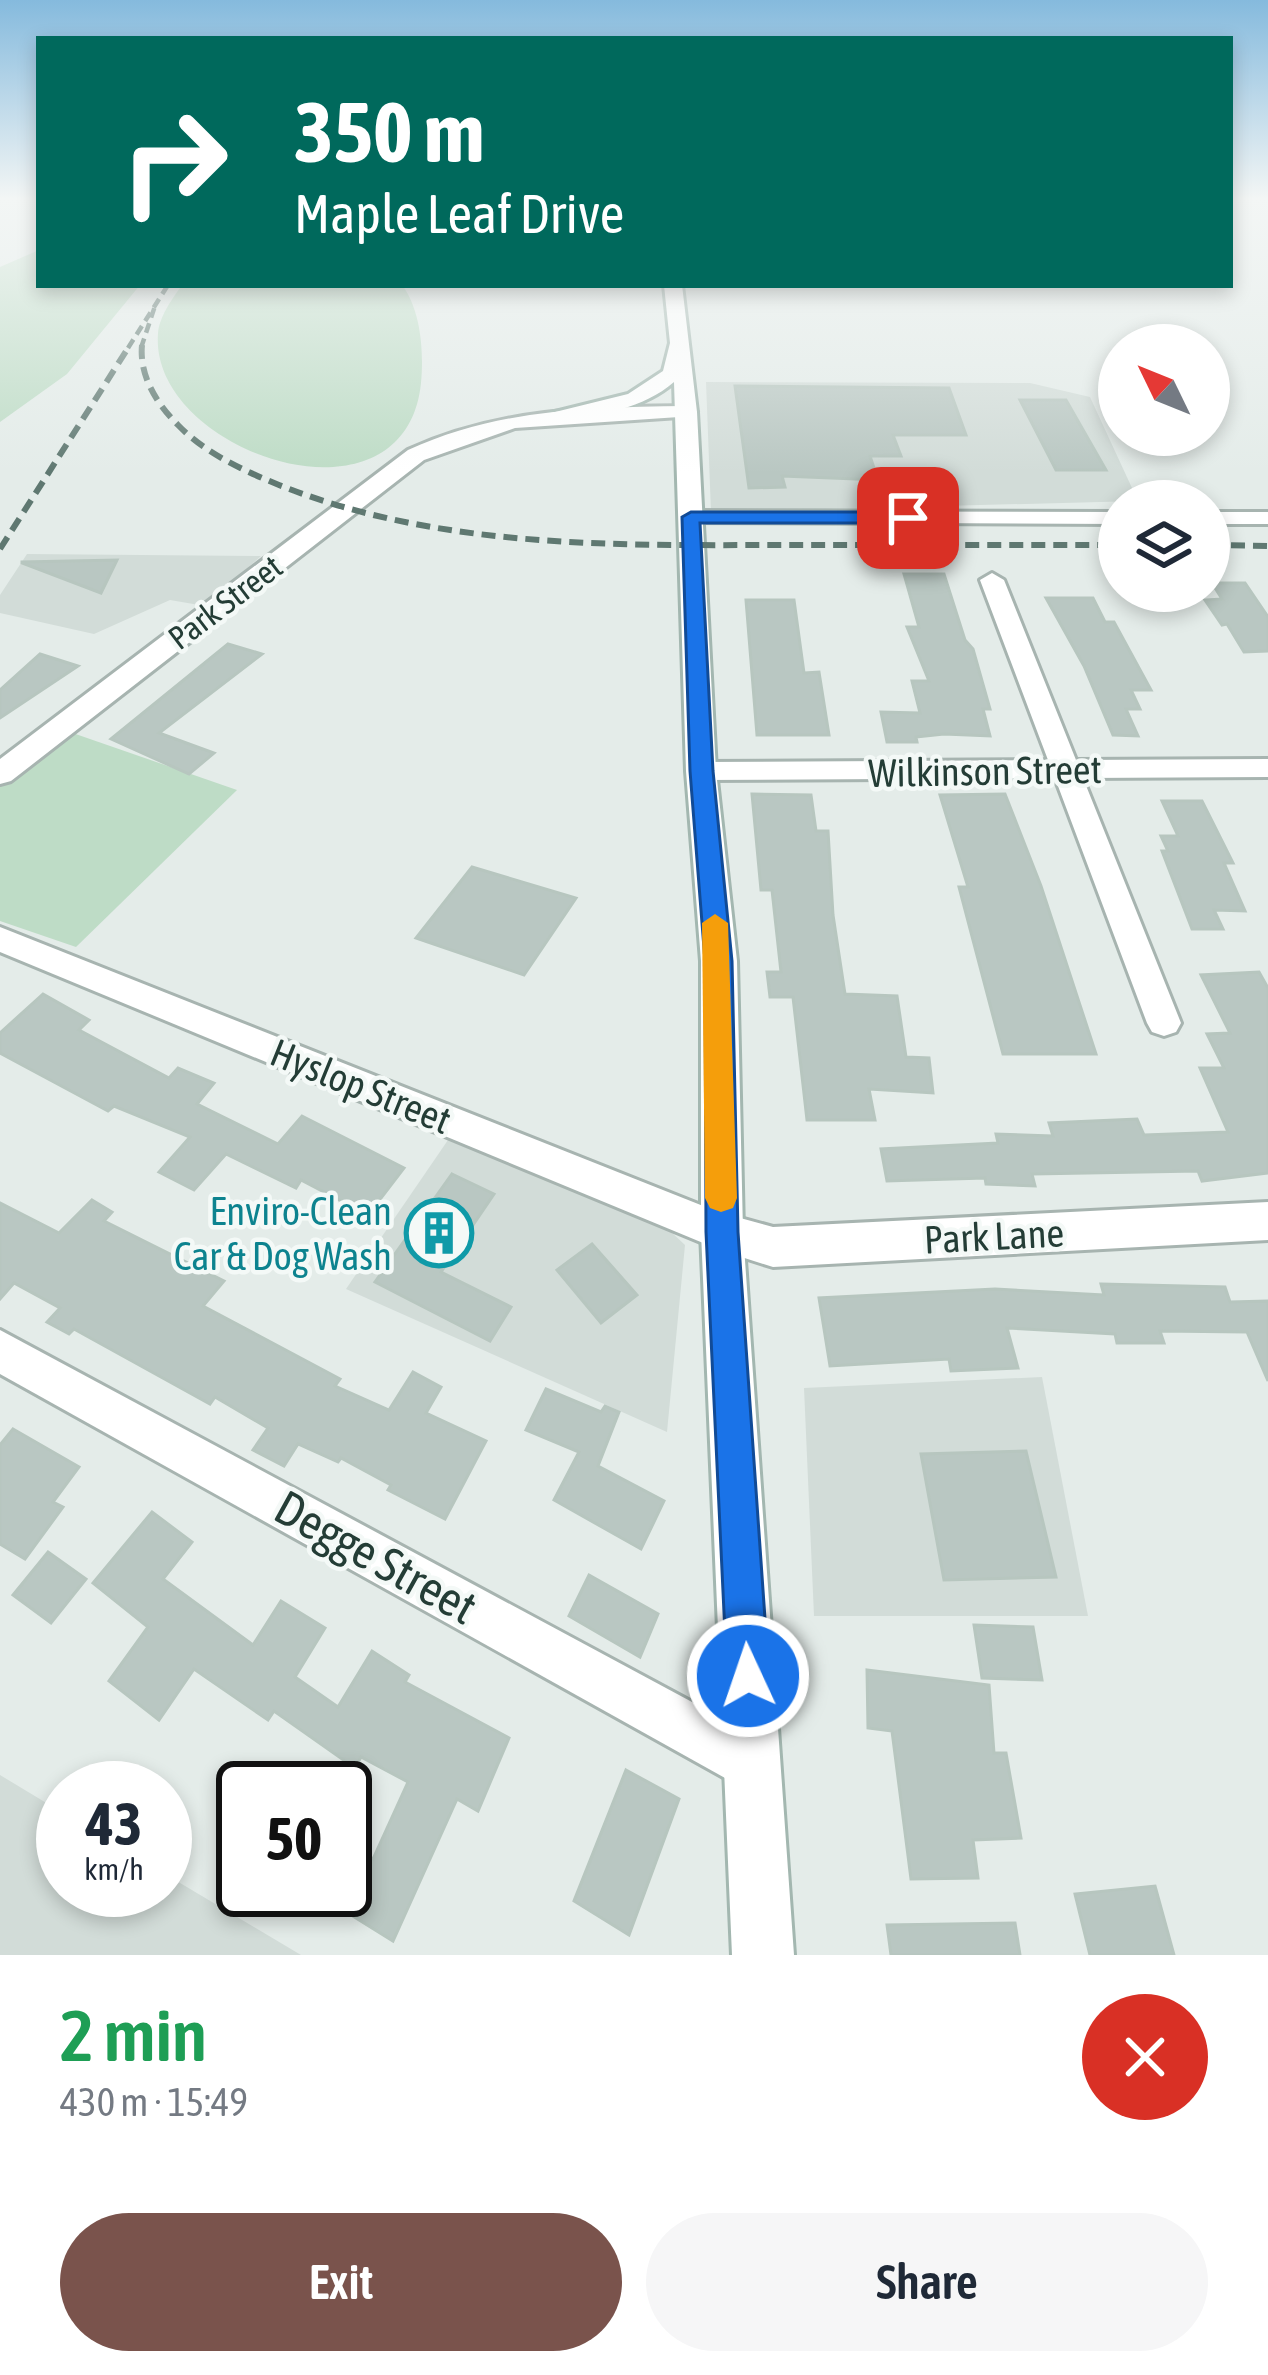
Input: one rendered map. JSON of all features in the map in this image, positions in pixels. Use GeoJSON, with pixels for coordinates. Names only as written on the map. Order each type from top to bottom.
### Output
{"type":"FeatureCollection","features":[{"type":"Feature","properties":{"kind":"main road"},"geometry":{"type":"LineString","coordinates":[[673,290],[687,412],[701,771],[719,961],[722,1232],[763,1955]]}},
{"type":"Feature","properties":{"kind":"main road"},"geometry":{"type":"LineString","coordinates":[[561,413],[598,409],[654,388],[672,373],[678,345]]}},
{"type":"Feature","properties":{"kind":"main road"},"geometry":{"type":"LineString","coordinates":[[561,413],[687,412]]}},
{"type":"Feature","properties":{"kind":"main road","name":"Park Street"},"geometry":{"type":"LineString","coordinates":[[0,774],[416,455],[453,435],[508,419],[561,413]]}},
{"type":"Feature","properties":{"kind":"main road","name":"Park Lane"},"geometry":{"type":"LineString","coordinates":[[722,1232],[773,1247],[1268,1221]]}},
{"type":"Feature","properties":{"kind":"street"},"geometry":{"type":"LineString","coordinates":[[691,517],[1098,518]]}},
{"type":"Feature","properties":{"kind":"street"},"geometry":{"type":"LineString","coordinates":[[1230,518],[1268,518]]}},
{"type":"Feature","properties":{"kind":"street"},"geometry":{"type":"LineString","coordinates":[[992,580],[1164,1023]]}},
{"type":"Feature","properties":{"kind":"street","name":"Wilkinson Street"},"geometry":{"type":"LineString","coordinates":[[701,771],[1268,768]]}},
{"type":"Feature","properties":{"kind":"street","name":"Hyslop Street"},"geometry":{"type":"LineString","coordinates":[[0,939],[722,1232]]}},
{"type":"Feature","properties":{"kind":"street","name":"Degge Street"},"geometry":{"type":"LineString","coordinates":[[0,1351],[753,1764]]}},
{"type":"Feature","properties":{"kind":"shaded area"},"geometry":{"type":"Polygon","coordinates":[[[706,382],[1030,383],[1090,397],[1098,414],[1098,456],[1117,456],[1128,480],[1098,480],[1098,502],[711,512],[706,382]]]}},
{"type":"Feature","properties":{"kind":"shaded area"},"geometry":{"type":"Polygon","coordinates":[[[27,554],[261,556],[205,606],[170,600],[94,634],[0,613],[0,595],[27,554]]]}},
{"type":"Feature","properties":{"kind":"shaded area"},"geometry":{"type":"Polygon","coordinates":[[[448,1140],[668,1229],[685,1245],[667,1432],[346,1289],[448,1140]]]}},
{"type":"Feature","properties":{"kind":"shaded area"},"geometry":{"type":"Polygon","coordinates":[[[1042,1377],[1088,1616],[814,1616],[804,1388],[1042,1377]]]}},
{"type":"Feature","properties":{"kind":"shaded area"},"geometry":{"type":"Polygon","coordinates":[[[0,1775],[36,1797],[36,1917],[192,1917],[192,1890],[216,1904],[216,1917],[237,1917],[301,1955],[0,1955],[0,1775]]]}},
{"type":"Feature","properties":{"kind":"green space"},"geometry":{"type":"Polygon","coordinates":[[[0,290],[136,290],[67,374],[0,422],[0,290]]]}},
{"type":"Feature","properties":{"kind":"green space"},"geometry":{"type":"Polygon","coordinates":[[[179,290],[405,290],[417,319],[422,358],[421,383],[405,431],[372,458],[328,467],[280,461],[233,442],[193,413],[166,376],[158,334],[179,290]]]}},
{"type":"Feature","properties":{"kind":"green space"},"geometry":{"type":"Polygon","coordinates":[[[64,730],[237,790],[76,947],[0,921],[0,781],[64,730]]]}},
{"type":"Feature","properties":{"kind":"building"},"geometry":{"type":"Polygon","coordinates":[[[735,386],[949,388],[966,435],[893,435],[901,456],[870,456],[878,480],[782,476],[785,487],[749,488],[735,386]]]}},
{"type":"Feature","properties":{"kind":"building"},"geometry":{"type":"Polygon","coordinates":[[[1020,400],[1066,400],[1106,470],[1056,470],[1020,400]]]}},
{"type":"Feature","properties":{"kind":"building"},"geometry":{"type":"Polygon","coordinates":[[[117,560],[101,593],[22,563],[22,562],[117,560]]]}},
{"type":"Feature","properties":{"kind":"building"},"geometry":{"type":"Polygon","coordinates":[[[904,574],[944,574],[965,640],[973,649],[990,709],[983,709],[990,736],[944,734],[916,737],[917,742],[887,742],[881,712],[920,713],[912,681],[929,681],[907,627],[919,627],[904,574]]]}},
{"type":"Feature","properties":{"kind":"building"},"geometry":{"type":"Polygon","coordinates":[[[1230,583],[1245,583],[1268,617],[1268,651],[1244,652],[1227,624],[1222,625],[1213,612],[1230,612],[1230,583]]]}},
{"type":"Feature","properties":{"kind":"building"},"geometry":{"type":"Polygon","coordinates":[[[1046,598],[1093,598],[1105,622],[1114,622],[1151,690],[1131,690],[1140,709],[1126,709],[1138,736],[1113,735],[1084,666],[1046,598]]]}},
{"type":"Feature","properties":{"kind":"building"},"geometry":{"type":"Polygon","coordinates":[[[746,600],[794,600],[804,673],[819,672],[829,735],[757,735],[746,600]]]}},
{"type":"Feature","properties":{"kind":"building"},"geometry":{"type":"Polygon","coordinates":[[[228,644],[262,654],[159,733],[214,753],[189,774],[111,739],[228,644]]]}},
{"type":"Feature","properties":{"kind":"building"},"geometry":{"type":"Polygon","coordinates":[[[40,654],[78,666],[0,718],[0,690],[40,654]]]}},
{"type":"Feature","properties":{"kind":"building"},"geometry":{"type":"Polygon","coordinates":[[[752,794],[811,795],[816,831],[828,831],[833,915],[845,994],[897,996],[906,1057],[929,1058],[933,1093],[869,1089],[875,1120],[807,1120],[793,997],[770,997],[767,972],[781,972],[772,890],[761,890],[752,794]]]}},
{"type":"Feature","properties":{"kind":"building"},"geometry":{"type":"Polygon","coordinates":[[[1005,794],[1096,1054],[1003,1054],[959,887],[968,887],[940,795],[1005,794]]]}},
{"type":"Feature","properties":{"kind":"building"},"geometry":{"type":"Polygon","coordinates":[[[1162,801],[1202,801],[1233,863],[1224,863],[1245,911],[1214,910],[1223,929],[1192,929],[1162,851],[1168,851],[1161,836],[1178,836],[1162,801]]]}},
{"type":"Feature","properties":{"kind":"building"},"geometry":{"type":"Polygon","coordinates":[[[472,867],[576,898],[524,975],[416,938],[472,867]]]}},
{"type":"Feature","properties":{"kind":"building"},"geometry":{"type":"Polygon","coordinates":[[[1259,972],[1268,988],[1268,1173],[1202,1181],[1198,1171],[1032,1174],[1035,1186],[986,1184],[985,1178],[887,1181],[881,1149],[998,1143],[996,1134],[1053,1136],[1049,1123],[1137,1119],[1144,1135],[1228,1132],[1200,1068],[1224,1068],[1207,1034],[1230,1033],[1201,975],[1259,972]]]}},
{"type":"Feature","properties":{"kind":"building"},"geometry":{"type":"Polygon","coordinates":[[[43,994],[89,1020],[79,1030],[169,1078],[178,1068],[214,1083],[197,1104],[278,1144],[302,1116],[404,1168],[368,1215],[301,1180],[296,1188],[226,1154],[194,1190],[159,1172],[190,1137],[114,1106],[108,1111],[0,1053],[0,1033],[43,994]]]}},
{"type":"Feature","properties":{"kind":"building","name":"Enviro-Clean Car & Dog Wash"},"geometry":{"type":"Polygon","coordinates":[[[452,1174],[494,1194],[441,1272],[511,1307],[490,1341],[375,1282],[452,1174]]]}},
{"type":"Feature","properties":{"kind":"building"},"geometry":{"type":"Polygon","coordinates":[[[92,1200],[112,1212],[104,1221],[224,1281],[203,1306],[340,1379],[335,1386],[389,1410],[413,1372],[441,1387],[426,1413],[486,1441],[445,1519],[388,1490],[391,1485],[341,1458],[338,1462],[298,1444],[284,1466],[253,1450],[268,1428],[215,1397],[210,1404],[74,1329],[69,1334],[47,1322],[60,1308],[14,1283],[0,1299],[0,1203],[59,1233],[92,1200]]]}},
{"type":"Feature","properties":{"kind":"building"},"geometry":{"type":"Polygon","coordinates":[[[592,1244],[637,1295],[601,1323],[557,1270],[592,1244]]]}},
{"type":"Feature","properties":{"kind":"building"},"geometry":{"type":"Polygon","coordinates":[[[1101,1284],[1225,1287],[1230,1302],[1268,1301],[1268,1381],[1247,1332],[1160,1331],[1164,1343],[1117,1343],[1115,1334],[1007,1328],[1018,1368],[951,1371],[949,1359],[830,1366],[819,1298],[995,1289],[1104,1295],[1101,1284]]]}},
{"type":"Feature","properties":{"kind":"building"},"geometry":{"type":"Polygon","coordinates":[[[546,1389],[601,1412],[605,1406],[619,1412],[598,1466],[664,1501],[641,1549],[554,1500],[579,1452],[526,1430],[546,1389]]]}},
{"type":"Feature","properties":{"kind":"building"},"geometry":{"type":"Polygon","coordinates":[[[13,1429],[79,1467],[53,1502],[63,1507],[25,1559],[0,1544],[0,1445],[13,1429]]]}},
{"type":"Feature","properties":{"kind":"building"},"geometry":{"type":"Polygon","coordinates":[[[1026,1451],[1056,1577],[944,1580],[921,1454],[1026,1451]]]}},
{"type":"Feature","properties":{"kind":"building"},"geometry":{"type":"Polygon","coordinates":[[[152,1512],[192,1542],[163,1579],[253,1645],[281,1601],[325,1628],[295,1677],[338,1707],[372,1651],[409,1675],[405,1682],[509,1738],[478,1811],[457,1799],[393,1941],[354,1917],[372,1917],[372,1858],[408,1782],[361,1757],[345,1761],[274,1711],[268,1720],[194,1669],[159,1720],[109,1681],[148,1627],[93,1583],[152,1512]]]}},
{"type":"Feature","properties":{"kind":"building"},"geometry":{"type":"Polygon","coordinates":[[[48,1552],[86,1579],[51,1623],[13,1595],[48,1552]]]}},
{"type":"Feature","properties":{"kind":"building"},"geometry":{"type":"Polygon","coordinates":[[[589,1575],[658,1614],[640,1657],[569,1616],[589,1575]]]}},
{"type":"Feature","properties":{"kind":"building"},"geometry":{"type":"Polygon","coordinates":[[[974,1625],[1033,1627],[1042,1680],[982,1678],[974,1625]]]}},
{"type":"Feature","properties":{"kind":"building"},"geometry":{"type":"Polygon","coordinates":[[[867,1670],[989,1685],[994,1753],[1006,1753],[1021,1838],[973,1840],[978,1878],[911,1879],[892,1731],[868,1728],[867,1670]]]}},
{"type":"Feature","properties":{"kind":"building"},"geometry":{"type":"Polygon","coordinates":[[[626,1770],[679,1799],[629,1935],[574,1901],[626,1770]]]}},
{"type":"Feature","properties":{"kind":"building"},"geometry":{"type":"Polygon","coordinates":[[[1155,1886],[1174,1955],[1090,1955],[1075,1894],[1155,1886]]]}},
{"type":"Feature","properties":{"kind":"building"},"geometry":{"type":"Polygon","coordinates":[[[1015,1923],[1020,1955],[891,1955],[887,1925],[1015,1923]]]}},
{"type":"Feature","properties":{"kind":"railway"},"geometry":{"type":"LineString","coordinates":[[128,348],[165,290]]}},
{"type":"Feature","properties":{"kind":"railway"},"geometry":{"type":"LineString","coordinates":[[142,345],[155,306]]}},
{"type":"Feature","properties":{"kind":"railway"},"geometry":{"type":"LineString","coordinates":[[0,549],[130,345]]}},
{"type":"Feature","properties":{"kind":"railway"},"geometry":{"type":"LineString","coordinates":[[142,345],[143,368],[157,399],[178,425],[212,452],[279,485],[406,522],[536,540],[602,543],[1098,545]]}},
{"type":"Feature","properties":{"kind":"railway"},"geometry":{"type":"LineString","coordinates":[[1230,545],[1268,546]]}},
{"type":"Feature","properties":{"kind":"slow traffic"},"geometry":{"type":"LineString","coordinates":[[715,923],[721,1198]]}},
{"type":"Feature","properties":{"kind":"place","name":"Enviro-Clean Car & Dog Wash"},"geometry":{"type":"Point","coordinates":[439,1233]}},
{"type":"Feature","properties":{"kind":"route"},"geometry":{"type":"LineString","coordinates":[[748,1676],[722,1232],[719,961],[701,771],[691,517],[908,518]]}}]}
